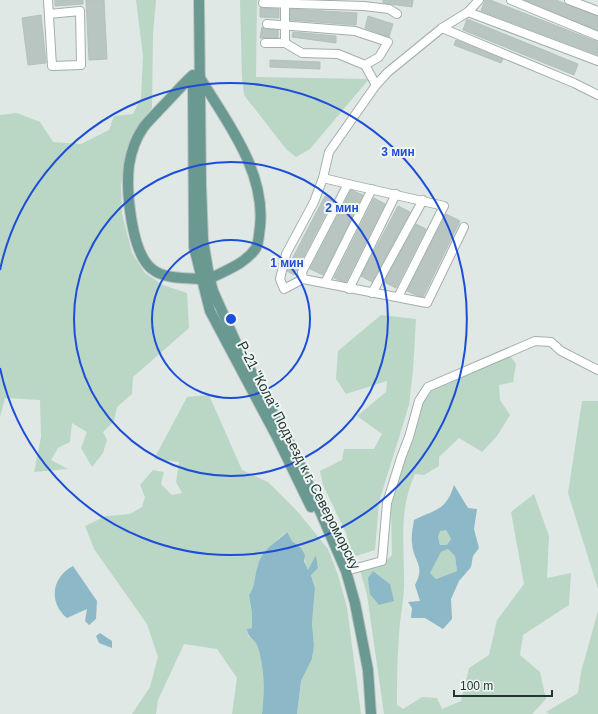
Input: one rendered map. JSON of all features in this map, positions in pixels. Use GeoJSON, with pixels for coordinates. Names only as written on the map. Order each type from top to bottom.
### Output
{"type":"FeatureCollection","features":[{"type":"Feature","properties":{"kind":"main road","name":"Р-21 \"Кола\" Подъезд к г. Североморску"},"geometry":{"type":"LineString","coordinates":[[194,0],[196,76],[194,247],[210,311],[277,437],[352,592]]}},
{"type":"Feature","properties":{"kind":"main road"},"geometry":{"type":"LineString","coordinates":[[199,0],[196,76],[204,240],[213,291],[237,344],[297,458],[346,571],[352,592],[368,670],[371,714]]}},
{"type":"Feature","properties":{"kind":"main road"},"geometry":{"type":"LineString","coordinates":[[196,76],[246,156],[256,185],[261,218],[257,246],[247,258],[211,278]]}},
{"type":"Feature","properties":{"kind":"main road"},"geometry":{"type":"LineString","coordinates":[[196,76],[143,128],[133,150],[129,165],[129,186],[134,230],[140,252],[145,262],[152,270],[160,274],[179,278],[199,279]]}},
{"type":"Feature","properties":{"kind":"lane"},"geometry":{"type":"LineString","coordinates":[[48,0],[48,14],[52,66],[81,65],[80,12],[48,14]]}},
{"type":"Feature","properties":{"kind":"lane"},"geometry":{"type":"LineString","coordinates":[[464,227],[427,303],[303,279],[284,289],[280,279],[286,254],[314,202],[323,178],[329,152],[376,85],[388,72],[442,28],[468,12],[479,0]]}},
{"type":"Feature","properties":{"kind":"lane"},"geometry":{"type":"LineString","coordinates":[[511,0],[598,36]]}},
{"type":"Feature","properties":{"kind":"lane"},"geometry":{"type":"LineString","coordinates":[[569,0],[598,12]]}},
{"type":"Feature","properties":{"kind":"lane"},"geometry":{"type":"LineString","coordinates":[[263,3],[285,2],[389,8],[397,14]]}},
{"type":"Feature","properties":{"kind":"lane"},"geometry":{"type":"LineString","coordinates":[[285,2],[285,43]]}},
{"type":"Feature","properties":{"kind":"lane"},"geometry":{"type":"LineString","coordinates":[[468,12],[598,61]]}},
{"type":"Feature","properties":{"kind":"lane"},"geometry":{"type":"LineString","coordinates":[[267,24],[355,31],[388,42],[379,57],[365,65]]}},
{"type":"Feature","properties":{"kind":"lane"},"geometry":{"type":"LineString","coordinates":[[442,28],[574,83],[598,95]]}},
{"type":"Feature","properties":{"kind":"lane"},"geometry":{"type":"LineString","coordinates":[[265,43],[285,43],[302,53],[338,54],[365,65],[376,85]]}},
{"type":"Feature","properties":{"kind":"lane"},"geometry":{"type":"LineString","coordinates":[[323,178],[444,206],[398,297]]}},
{"type":"Feature","properties":{"kind":"lane"},"geometry":{"type":"LineString","coordinates":[[303,279],[302,272],[348,184]]}},
{"type":"Feature","properties":{"kind":"lane"},"geometry":{"type":"LineString","coordinates":[[325,283],[372,189]]}},
{"type":"Feature","properties":{"kind":"lane"},"geometry":{"type":"LineString","coordinates":[[350,289],[396,194]]}},
{"type":"Feature","properties":{"kind":"lane"},"geometry":{"type":"LineString","coordinates":[[372,293],[423,200]]}},
{"type":"Feature","properties":{"kind":"lane"},"geometry":{"type":"LineString","coordinates":[[346,571],[382,561],[387,503],[400,458],[410,437],[419,401],[428,387],[535,341],[551,342],[561,351],[598,370]]}},
{"type":"Feature","properties":{"kind":"green space"},"geometry":{"type":"Polygon","coordinates":[[[136,0],[156,0],[153,34],[152,108],[128,145],[121,186],[122,214],[132,253],[145,273],[163,285],[187,293],[189,328],[133,377],[132,394],[117,407],[114,421],[103,432],[107,440],[103,453],[92,467],[81,448],[87,432],[72,423],[70,442],[58,448],[51,460],[68,469],[34,472],[41,437],[40,400],[5,398],[0,417],[0,115],[17,113],[40,122],[53,142],[81,144],[109,130],[114,116],[133,114],[141,98],[143,56],[136,0]]]}},
{"type":"Feature","properties":{"kind":"green space"},"geometry":{"type":"Polygon","coordinates":[[[240,0],[257,0],[256,77],[369,79],[310,149],[296,157],[286,149],[244,95],[242,77],[240,0]]]}},
{"type":"Feature","properties":{"kind":"green space"},"geometry":{"type":"Polygon","coordinates":[[[381,315],[416,319],[409,405],[379,502],[375,550],[353,557],[346,533],[323,485],[320,471],[342,460],[344,449],[374,449],[382,434],[357,416],[386,392],[387,381],[346,394],[336,379],[338,351],[381,315]]]}},
{"type":"Feature","properties":{"kind":"green space"},"geometry":{"type":"Polygon","coordinates":[[[510,356],[516,364],[513,382],[499,385],[500,400],[510,415],[497,436],[482,452],[459,438],[439,457],[439,466],[424,475],[415,474],[410,487],[404,512],[404,584],[398,644],[397,705],[403,709],[422,697],[437,698],[442,709],[461,701],[469,668],[489,655],[497,620],[524,584],[511,512],[534,494],[549,536],[547,578],[571,573],[569,605],[523,635],[520,655],[540,672],[546,699],[532,714],[384,714],[367,595],[360,570],[382,565],[392,555],[391,503],[423,402],[430,390],[510,356]],[[373,571],[393,601],[390,584],[373,571]]]}},
{"type":"Feature","properties":{"kind":"green space"},"geometry":{"type":"Polygon","coordinates":[[[209,395],[242,470],[268,482],[298,512],[328,549],[338,575],[347,607],[361,714],[297,714],[301,681],[312,659],[314,646],[312,623],[315,588],[311,574],[318,567],[316,556],[308,571],[301,548],[292,541],[286,532],[266,550],[260,559],[253,588],[249,595],[252,613],[252,628],[247,629],[248,636],[256,642],[264,669],[265,694],[262,714],[232,714],[237,678],[217,649],[184,644],[158,700],[156,714],[132,714],[150,687],[158,657],[147,624],[94,549],[85,526],[106,516],[130,514],[142,507],[145,497],[140,485],[153,470],[164,472],[161,484],[172,495],[182,493],[176,482],[179,462],[154,459],[187,397],[209,395]]]}},
{"type":"Feature","properties":{"kind":"green space"},"geometry":{"type":"Polygon","coordinates":[[[582,401],[598,401],[598,589],[568,493],[582,401]]]}},
{"type":"Feature","properties":{"kind":"green space"},"geometry":{"type":"Polygon","coordinates":[[[440,530],[446,530],[451,539],[447,545],[440,545],[438,537],[440,530]]]}},
{"type":"Feature","properties":{"kind":"green space"},"geometry":{"type":"Polygon","coordinates":[[[448,549],[455,556],[457,571],[436,579],[429,573],[441,552],[448,549]]]}},
{"type":"Feature","properties":{"kind":"green space"},"geometry":{"type":"Polygon","coordinates":[[[598,611],[598,714],[550,714],[546,712],[578,693],[581,672],[598,611]]]}},
{"type":"Feature","properties":{"kind":"water"},"geometry":{"type":"Polygon","coordinates":[[[454,485],[468,508],[477,509],[474,529],[479,548],[473,556],[471,567],[459,581],[451,599],[452,619],[443,629],[425,618],[411,618],[412,608],[408,602],[420,601],[415,585],[418,578],[419,568],[413,549],[412,537],[414,520],[444,505],[451,494],[454,485]],[[446,530],[440,531],[438,537],[440,545],[447,545],[451,539],[446,530]],[[448,549],[441,552],[430,573],[436,579],[457,571],[455,556],[448,549]]]}},
{"type":"Feature","properties":{"kind":"water"},"geometry":{"type":"Polygon","coordinates":[[[287,532],[292,541],[301,548],[305,555],[304,561],[308,570],[316,555],[318,568],[311,575],[315,588],[312,623],[314,646],[312,659],[301,681],[297,714],[262,714],[264,688],[262,662],[257,645],[250,637],[247,629],[252,628],[252,613],[249,595],[253,588],[258,565],[263,554],[287,532]]]}},
{"type":"Feature","properties":{"kind":"water"},"geometry":{"type":"Polygon","coordinates":[[[73,566],[97,601],[96,619],[89,625],[85,621],[87,609],[67,618],[57,605],[55,590],[57,583],[66,571],[73,566]]]}},
{"type":"Feature","properties":{"kind":"water"},"geometry":{"type":"Polygon","coordinates":[[[373,571],[390,584],[394,601],[379,605],[370,594],[368,578],[373,571]]]}},
{"type":"Feature","properties":{"kind":"water"},"geometry":{"type":"Polygon","coordinates":[[[100,633],[112,641],[112,648],[99,643],[96,636],[100,633]]]}},
{"type":"Feature","properties":{"kind":"building"},"geometry":{"type":"Polygon","coordinates":[[[55,0],[83,0],[83,4],[55,6],[55,0]]]}},
{"type":"Feature","properties":{"kind":"building"},"geometry":{"type":"Polygon","coordinates":[[[86,0],[104,0],[107,59],[89,60],[86,0]]]}},
{"type":"Feature","properties":{"kind":"building"},"geometry":{"type":"Polygon","coordinates":[[[383,0],[413,0],[412,7],[383,3],[383,0]]]}},
{"type":"Feature","properties":{"kind":"building"},"geometry":{"type":"Polygon","coordinates":[[[485,0],[490,0],[598,42],[598,55],[481,11],[485,0]]]}},
{"type":"Feature","properties":{"kind":"building"},"geometry":{"type":"Polygon","coordinates":[[[525,0],[556,0],[598,16],[598,30],[525,0]]]}},
{"type":"Feature","properties":{"kind":"building"},"geometry":{"type":"Polygon","coordinates":[[[260,8],[279,9],[279,18],[260,17],[260,8]]]}},
{"type":"Feature","properties":{"kind":"building"},"geometry":{"type":"Polygon","coordinates":[[[290,9],[357,13],[356,25],[290,20],[290,9]]]}},
{"type":"Feature","properties":{"kind":"building"},"geometry":{"type":"Polygon","coordinates":[[[41,15],[46,63],[28,65],[22,18],[41,15]]]}},
{"type":"Feature","properties":{"kind":"building"},"geometry":{"type":"Polygon","coordinates":[[[368,16],[393,24],[389,37],[365,28],[368,16]]]}},
{"type":"Feature","properties":{"kind":"building"},"geometry":{"type":"Polygon","coordinates":[[[467,19],[578,64],[574,75],[463,30],[467,19]]]}},
{"type":"Feature","properties":{"kind":"building"},"geometry":{"type":"Polygon","coordinates":[[[262,27],[266,29],[278,30],[278,38],[260,38],[262,27]]]}},
{"type":"Feature","properties":{"kind":"building"},"geometry":{"type":"Polygon","coordinates":[[[293,32],[336,36],[336,43],[292,37],[293,32]]]}},
{"type":"Feature","properties":{"kind":"building"},"geometry":{"type":"Polygon","coordinates":[[[456,40],[503,59],[501,63],[454,45],[456,40]]]}},
{"type":"Feature","properties":{"kind":"building"},"geometry":{"type":"Polygon","coordinates":[[[270,60],[320,62],[320,69],[270,67],[270,60]]]}},
{"type":"Feature","properties":{"kind":"building"},"geometry":{"type":"Polygon","coordinates":[[[351,190],[363,195],[323,275],[310,269],[351,190]]]}},
{"type":"Feature","properties":{"kind":"building"},"geometry":{"type":"Polygon","coordinates":[[[325,196],[333,200],[294,275],[287,271],[289,265],[325,196]]]}},
{"type":"Feature","properties":{"kind":"building"},"geometry":{"type":"Polygon","coordinates":[[[374,198],[385,204],[346,282],[334,278],[374,198]]]}},
{"type":"Feature","properties":{"kind":"building"},"geometry":{"type":"Polygon","coordinates":[[[398,206],[410,212],[372,282],[361,276],[398,206]]]}},
{"type":"Feature","properties":{"kind":"building"},"geometry":{"type":"Polygon","coordinates":[[[446,214],[460,221],[423,297],[418,296],[407,291],[446,214]]]}},
{"type":"Feature","properties":{"kind":"building"},"geometry":{"type":"Polygon","coordinates":[[[416,224],[426,229],[396,288],[384,282],[416,224]]]}}]}
